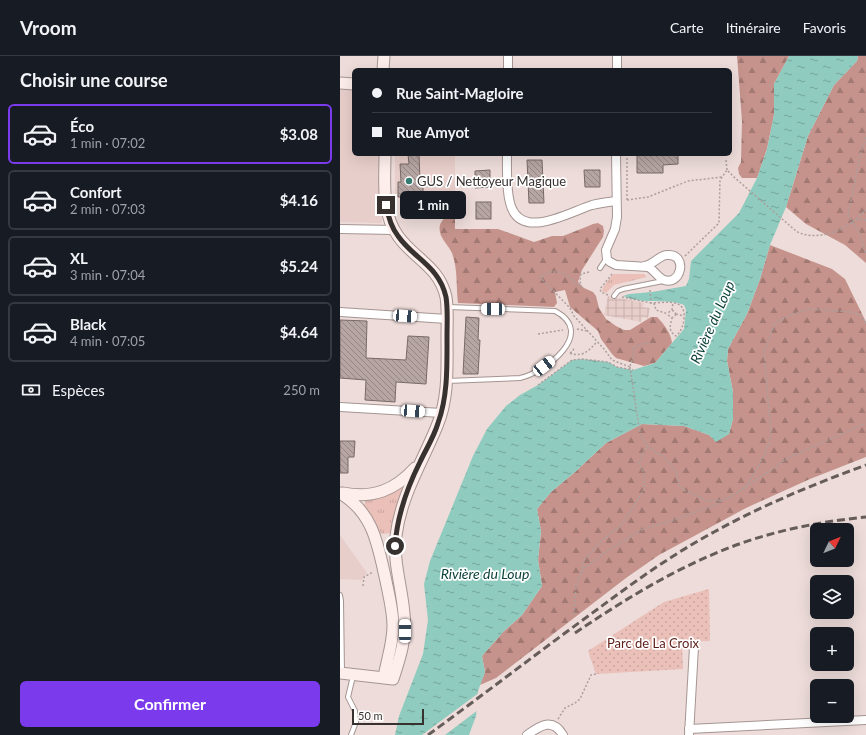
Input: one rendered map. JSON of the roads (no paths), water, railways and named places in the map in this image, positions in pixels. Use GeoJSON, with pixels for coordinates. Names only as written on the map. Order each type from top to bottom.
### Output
{"type":"FeatureCollection","features":[{"type":"Feature","properties":{"kind":"main road"},"geometry":{"type":"LineString","coordinates":[[384,56],[384,68]]}},
{"type":"Feature","properties":{"kind":"main road"},"geometry":{"type":"LineString","coordinates":[[340,83],[352,84]]}},
{"type":"Feature","properties":{"kind":"main road"},"geometry":{"type":"LineString","coordinates":[[385,156],[386,205],[388,216],[394,230],[406,246],[434,272],[441,282],[446,296],[447,307],[447,381],[442,413],[404,501],[396,537],[396,565],[404,614],[405,631],[402,649],[389,678]]}},
{"type":"Feature","properties":{"kind":"main road"},"geometry":{"type":"LineString","coordinates":[[340,492],[349,494],[366,494],[386,490],[401,482],[418,467]]}},
{"type":"Feature","properties":{"kind":"main road"},"geometry":{"type":"LineString","coordinates":[[340,492],[355,504],[364,514],[377,543],[393,620],[389,678]]}},
{"type":"Feature","properties":{"kind":"main road"},"geometry":{"type":"LineString","coordinates":[[345,673],[389,678]]}},
{"type":"Feature","properties":{"kind":"street"},"geometry":{"type":"LineString","coordinates":[[508,56],[508,68]]}},
{"type":"Feature","properties":{"kind":"street"},"geometry":{"type":"LineString","coordinates":[[617,56],[617,68]]}},
{"type":"Feature","properties":{"kind":"street"},"geometry":{"type":"LineString","coordinates":[[507,156],[510,203],[513,212],[517,217],[524,220],[534,223],[552,220],[591,205],[616,201]]}},
{"type":"Feature","properties":{"kind":"street"},"geometry":{"type":"LineString","coordinates":[[616,156],[617,217],[615,228],[606,250],[606,258],[616,265],[645,266],[651,268],[659,277],[665,280],[674,279],[679,275],[681,266],[679,261],[674,256],[667,255],[645,266]]}},
{"type":"Feature","properties":{"kind":"street"},"geometry":{"type":"LineString","coordinates":[[340,229],[394,230]]}},
{"type":"Feature","properties":{"kind":"street"},"geometry":{"type":"LineString","coordinates":[[340,312],[447,319]]}},
{"type":"Feature","properties":{"kind":"street"},"geometry":{"type":"LineString","coordinates":[[340,407],[442,413]]}},
{"type":"Feature","properties":{"kind":"street"},"geometry":{"type":"LineString","coordinates":[[694,647],[689,732],[866,720]]}},
{"type":"Feature","properties":{"kind":"street"},"geometry":{"type":"LineString","coordinates":[[527,735],[540,726],[552,725],[560,730],[563,735]]}},
{"type":"Feature","properties":{"kind":"lane"},"geometry":{"type":"LineString","coordinates":[[600,268],[606,258]]}},
{"type":"Feature","properties":{"kind":"lane"},"geometry":{"type":"LineString","coordinates":[[614,296],[623,288],[665,280]]}},
{"type":"Feature","properties":{"kind":"lane"},"geometry":{"type":"LineString","coordinates":[[447,307],[555,311],[566,319],[572,329],[567,347],[537,372],[529,376],[520,378],[447,381]]}},
{"type":"Feature","properties":{"kind":"lane"},"geometry":{"type":"LineString","coordinates":[[340,595],[348,697],[355,711],[356,722],[351,735]]}},
{"type":"Feature","properties":{"kind":"water","name":"Rivière du Loup"},"geometry":{"type":"Polygon","coordinates":[[[789,56],[858,56],[857,61],[834,85],[808,136],[786,207],[770,245],[760,279],[747,314],[728,349],[727,361],[733,392],[733,419],[729,434],[716,442],[709,435],[684,426],[642,424],[606,443],[551,492],[537,509],[541,531],[538,560],[542,586],[522,615],[504,631],[482,656],[485,672],[478,691],[476,716],[469,735],[395,735],[399,716],[423,654],[428,620],[424,584],[430,561],[473,456],[487,429],[506,406],[572,360],[582,359],[608,362],[617,367],[633,370],[655,363],[684,329],[686,310],[684,305],[670,302],[630,299],[623,296],[686,286],[689,279],[691,261],[739,213],[757,178],[767,149],[774,115],[774,84],[789,56]]]}},
{"type":"Feature","properties":{"kind":"railway"},"geometry":{"type":"LineString","coordinates":[[428,735],[621,592],[682,550],[732,522],[770,504],[808,487],[866,465]]}},
{"type":"Feature","properties":{"kind":"railway"},"geometry":{"type":"LineString","coordinates":[[575,633],[664,578],[702,559],[738,544],[774,533],[810,525],[866,517]]}},
{"type":"Feature","properties":{"kind":"place","name":"GUS / Nettoyeur Magique"},"geometry":{"type":"Point","coordinates":[409,181]}},
{"type":"Feature","properties":{"kind":"park label","name":"Parc de La Croix"},"geometry":{"type":"Point","coordinates":[653,643]}}]}
